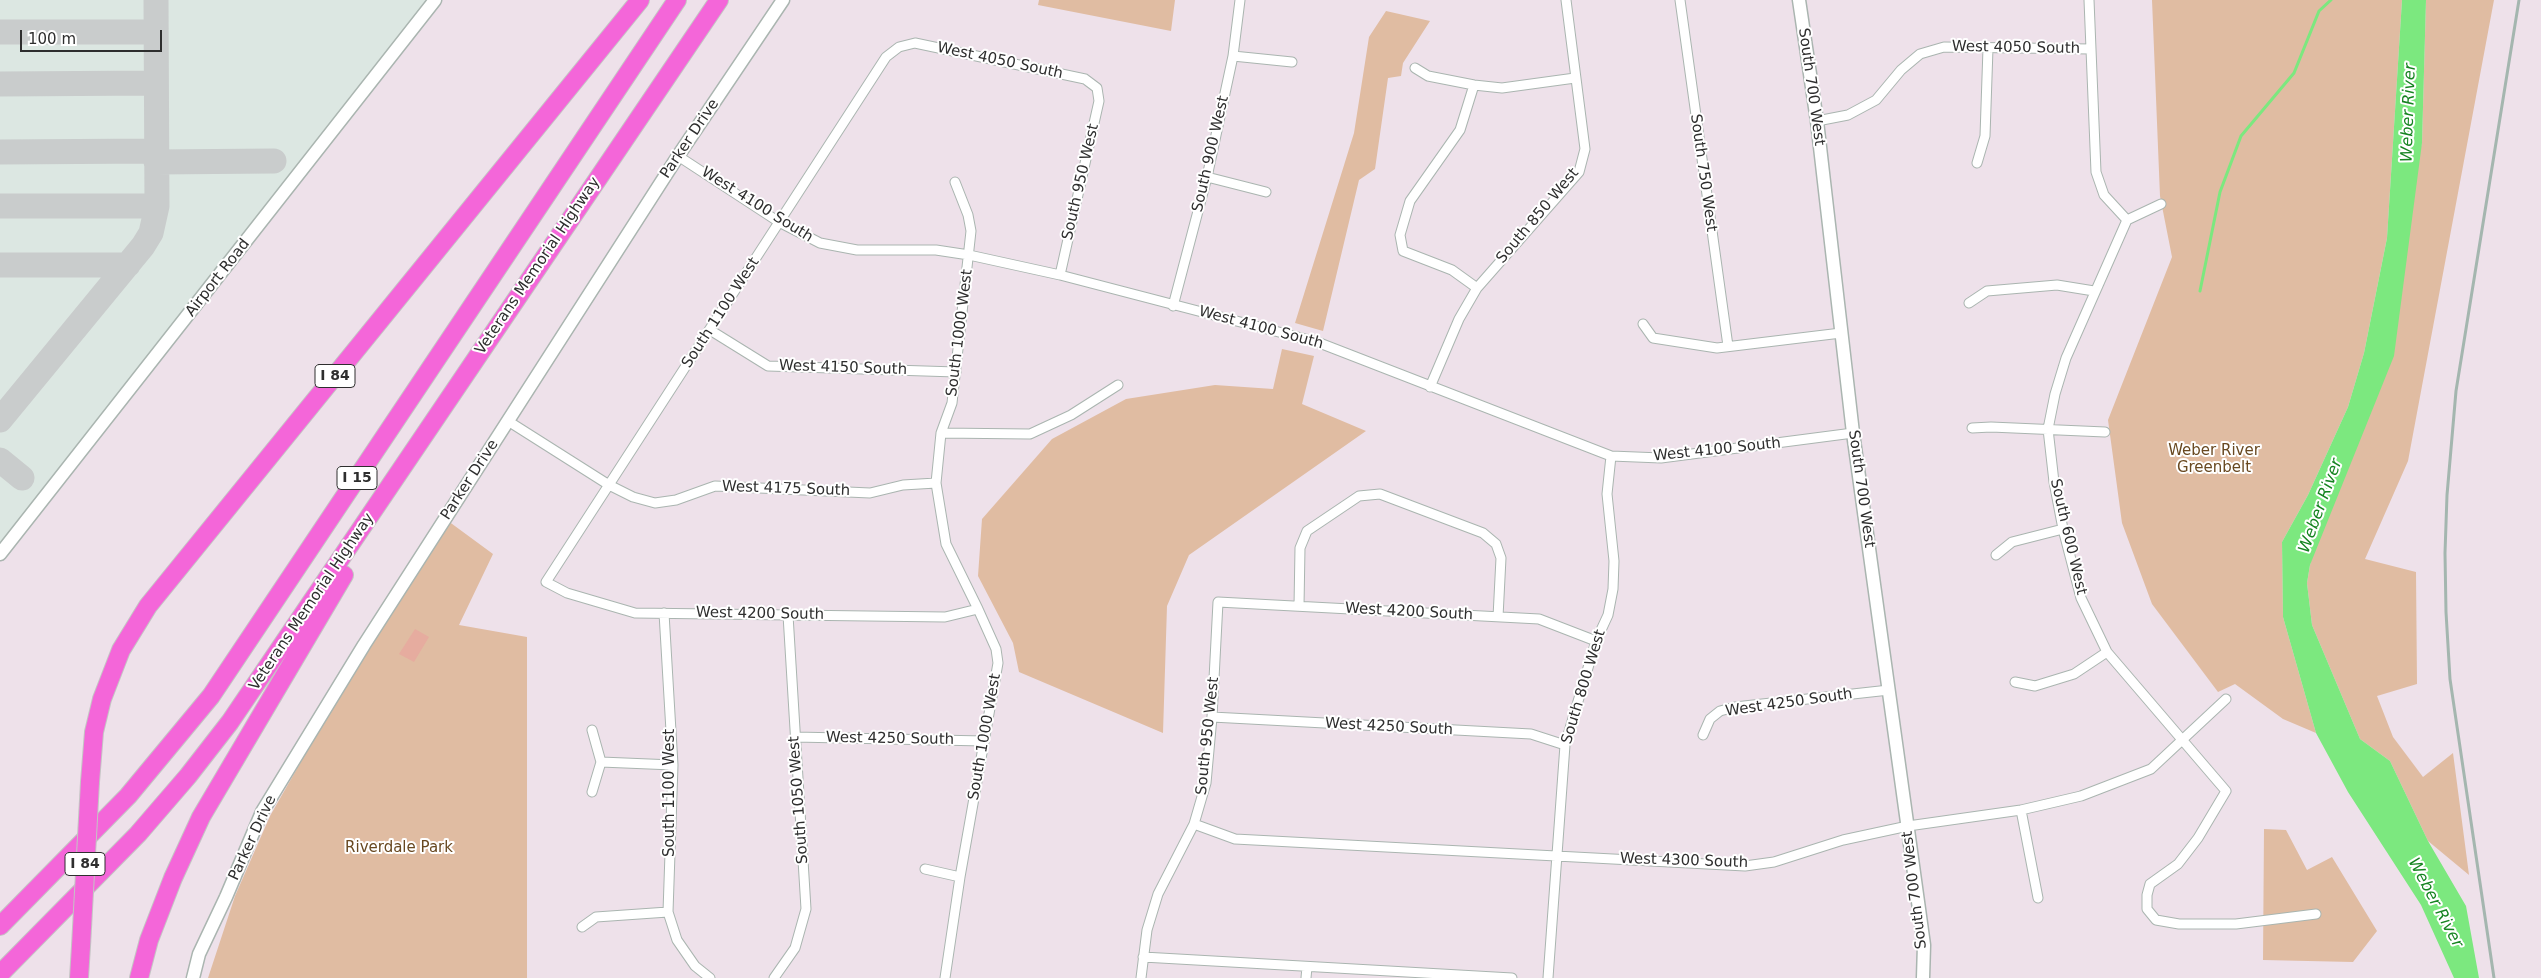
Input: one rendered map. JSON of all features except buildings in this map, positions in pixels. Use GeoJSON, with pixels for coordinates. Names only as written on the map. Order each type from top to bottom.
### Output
{"type":"FeatureCollection","features":[{"type":"Feature","properties":{"kind":"highway","name":"I 84"},"geometry":{"type":"LineString","coordinates":[[79,978],[94,732],[108,682],[129,635],[148,606],[640,0]]}},
{"type":"Feature","properties":{"kind":"highway","name":"I 15"},"geometry":{"type":"LineString","coordinates":[[0,926],[128,796],[211,696],[677,0]]}},
{"type":"Feature","properties":{"kind":"highway","name":"Veterans Memorial Highway"},"geometry":{"type":"LineString","coordinates":[[0,974],[138,834],[206,754],[262,677],[719,0]]}},
{"type":"Feature","properties":{"kind":"highway"},"geometry":{"type":"LineString","coordinates":[[138,978],[173,878],[201,817],[447,402]]}},
{"type":"Feature","properties":{"kind":"street","name":"Airport Road"},"geometry":{"type":"LineString","coordinates":[[0,554],[435,0]]}},
{"type":"Feature","properties":{"kind":"street","name":"Parker Drive"},"geometry":{"type":"LineString","coordinates":[[193,978],[199,954],[226,897],[262,812],[364,644],[678,156],[783,0]]}},
{"type":"Feature","properties":{"kind":"street","name":"South 900 West"},"geometry":{"type":"LineString","coordinates":[[1173,306],[1207,177],[1233,56],[1240,0]]}},
{"type":"Feature","properties":{"kind":"street","name":"South 850 West"},"geometry":{"type":"LineString","coordinates":[[1430,387],[1459,319],[1477,288],[1579,172],[1585,149],[1566,0]]}},
{"type":"Feature","properties":{"kind":"street","name":"South 750 West"},"geometry":{"type":"LineString","coordinates":[[1680,0],[1728,346]]}},
{"type":"Feature","properties":{"kind":"street","name":"South 700 West"},"geometry":{"type":"LineString","coordinates":[[1799,0],[1817,121],[1853,433],[1924,944],[1923,978]]}},
{"type":"Feature","properties":{"kind":"street"},"geometry":{"type":"LineString","coordinates":[[2089,0],[2096,172],[2104,195],[2127,220],[2161,204]]}},
{"type":"Feature","properties":{"kind":"street","name":"West 4050 South"},"geometry":{"type":"LineString","coordinates":[[899,47],[915,43],[1085,79],[1098,88]]}},
{"type":"Feature","properties":{"kind":"street","name":"South 1100 West"},"geometry":{"type":"LineString","coordinates":[[546,582],[886,57],[899,47]]}},
{"type":"Feature","properties":{"kind":"street","name":"West 4050 South"},"geometry":{"type":"LineString","coordinates":[[1817,121],[1848,115],[1876,100],[1901,70],[1920,54],[1944,47],[2091,49]]}},
{"type":"Feature","properties":{"kind":"street"},"geometry":{"type":"LineString","coordinates":[[1977,163],[1985,136],[1988,48]]}},
{"type":"Feature","properties":{"kind":"street"},"geometry":{"type":"LineString","coordinates":[[1233,56],[1292,62]]}},
{"type":"Feature","properties":{"kind":"street"},"geometry":{"type":"LineString","coordinates":[[1415,68],[1428,76],[1474,86],[1502,88],[1575,78]]}},
{"type":"Feature","properties":{"kind":"street"},"geometry":{"type":"LineString","coordinates":[[1474,86],[1460,130],[1410,201],[1400,235],[1403,250],[1452,270],[1477,288]]}},
{"type":"Feature","properties":{"kind":"street","name":"South 950 West"},"geometry":{"type":"LineString","coordinates":[[1060,275],[1100,101],[1098,88]]}},
{"type":"Feature","properties":{"kind":"street","name":"West 4100 South"},"geometry":{"type":"LineString","coordinates":[[678,156],[779,222],[820,244],[857,250],[936,250],[969,255],[1060,275],[1317,342],[1611,456],[1661,458],[1853,433]]}},
{"type":"Feature","properties":{"kind":"street"},"geometry":{"type":"LineString","coordinates":[[1207,177],[1266,192]]}},
{"type":"Feature","properties":{"kind":"street","name":"South 1000 West"},"geometry":{"type":"LineString","coordinates":[[945,978],[960,877],[998,663],[996,649],[946,544],[936,483],[940,433],[952,403],[971,231],[968,215],[955,182]]}},
{"type":"Feature","properties":{"kind":"street","name":"South 600 West"},"geometry":{"type":"LineString","coordinates":[[2127,220],[2066,358],[2054,394],[2048,429],[2054,482],[2063,529],[2081,598],[2107,652],[2226,791],[2198,838],[2178,864],[2150,884],[2146,895],[2147,909],[2156,920],[2179,924],[2236,924],[2316,914]]}},
{"type":"Feature","properties":{"kind":"street"},"geometry":{"type":"LineString","coordinates":[[1969,303],[1987,291],[2057,285],[2094,291]]}},
{"type":"Feature","properties":{"kind":"street"},"geometry":{"type":"LineString","coordinates":[[1643,324],[1653,338],[1717,348],[1841,333]]}},
{"type":"Feature","properties":{"kind":"street","name":"West 4150 South"},"geometry":{"type":"LineString","coordinates":[[710,330],[768,366],[956,372]]}},
{"type":"Feature","properties":{"kind":"street"},"geometry":{"type":"LineString","coordinates":[[940,433],[1030,434],[1071,415],[1118,386]]}},
{"type":"Feature","properties":{"kind":"street","name":"West 4175 South"},"geometry":{"type":"LineString","coordinates":[[508,421],[609,485],[633,497],[655,502],[676,500],[714,486],[870,493],[903,484],[936,483]]}},
{"type":"Feature","properties":{"kind":"street"},"geometry":{"type":"LineString","coordinates":[[1972,428],[1991,426],[2106,432]]}},
{"type":"Feature","properties":{"kind":"street","name":"South 800 West"},"geometry":{"type":"LineString","coordinates":[[1548,978],[1565,745],[1596,641],[1608,615],[1613,589],[1614,562],[1607,494],[1611,456]]}},
{"type":"Feature","properties":{"kind":"street"},"geometry":{"type":"LineString","coordinates":[[1299,606],[1300,548],[1308,531],[1359,496],[1380,494],[1483,533],[1496,544],[1501,558],[1498,617]]}},
{"type":"Feature","properties":{"kind":"street"},"geometry":{"type":"LineString","coordinates":[[1996,555],[2012,542],[2063,529]]}},
{"type":"Feature","properties":{"kind":"street","name":"West 4200 South"},"geometry":{"type":"LineString","coordinates":[[546,582],[567,593],[635,613],[945,617],[978,609]]}},
{"type":"Feature","properties":{"kind":"street","name":"South 950 West"},"geometry":{"type":"LineString","coordinates":[[1141,978],[1147,930],[1158,894],[1194,824],[1206,783],[1212,717],[1218,602]]}},
{"type":"Feature","properties":{"kind":"street","name":"West 4200 South"},"geometry":{"type":"LineString","coordinates":[[1218,602],[1539,619],[1596,641]]}},
{"type":"Feature","properties":{"kind":"street","name":"South 1100 West"},"geometry":{"type":"LineString","coordinates":[[664,613],[673,765],[668,912],[677,940],[695,966],[710,978]]}},
{"type":"Feature","properties":{"kind":"street","name":"South 1050 West"},"geometry":{"type":"LineString","coordinates":[[774,978],[795,948],[806,909],[788,615]]}},
{"type":"Feature","properties":{"kind":"street"},"geometry":{"type":"LineString","coordinates":[[2015,682],[2035,686],[2074,674],[2107,652]]}},
{"type":"Feature","properties":{"kind":"street","name":"West 4250 South"},"geometry":{"type":"LineString","coordinates":[[1704,735],[1710,719],[1720,711],[1735,707],[1889,690]]}},
{"type":"Feature","properties":{"kind":"street","name":"West 4300 South"},"geometry":{"type":"LineString","coordinates":[[1194,824],[1235,839],[1745,866],[1774,862],[1843,840],[1908,826],[2021,810],[2081,796],[2151,769],[2226,699]]}},
{"type":"Feature","properties":{"kind":"street","name":"West 4250 South"},"geometry":{"type":"LineString","coordinates":[[1212,717],[1531,734],[1565,745]]}},
{"type":"Feature","properties":{"kind":"street"},"geometry":{"type":"LineString","coordinates":[[592,730],[600,762],[592,792]]}},
{"type":"Feature","properties":{"kind":"street","name":"West 4250 South"},"geometry":{"type":"LineString","coordinates":[[795,737],[984,741]]}},
{"type":"Feature","properties":{"kind":"street"},"geometry":{"type":"LineString","coordinates":[[600,762],[673,765]]}},
{"type":"Feature","properties":{"kind":"street"},"geometry":{"type":"LineString","coordinates":[[2021,810],[2038,898]]}},
{"type":"Feature","properties":{"kind":"street"},"geometry":{"type":"LineString","coordinates":[[924,869],[960,877]]}},
{"type":"Feature","properties":{"kind":"street"},"geometry":{"type":"LineString","coordinates":[[582,928],[596,917],[668,912]]}},
{"type":"Feature","properties":{"kind":"street"},"geometry":{"type":"LineString","coordinates":[[1143,958],[1512,978]]}},
{"type":"Feature","properties":{"kind":"street"},"geometry":{"type":"LineString","coordinates":[[1306,978],[1307,967]]}},
{"type":"Feature","properties":{"kind":"shaded area"},"geometry":{"type":"Polygon","coordinates":[[[0,0],[428,0],[0,543],[0,0]]]}},
{"type":"Feature","properties":{"kind":"shaded area"},"geometry":{"type":"Polygon","coordinates":[[[415,629],[429,637],[414,662],[399,654],[415,629]]]}},
{"type":"Feature","properties":{"kind":"green space"},"geometry":{"type":"Polygon","coordinates":[[[1039,0],[1175,0],[1171,31],[1038,5],[1039,0]]]}},
{"type":"Feature","properties":{"kind":"green space","name":"Weber River Greenbelt"},"geometry":{"type":"Polygon","coordinates":[[[2152,0],[2402,0],[2387,238],[2364,353],[2348,407],[2308,495],[2282,542],[2283,617],[2316,733],[2283,719],[2235,684],[2218,692],[2152,604],[2122,523],[2108,420],[2172,257],[2160,196],[2152,0]]]}},
{"type":"Feature","properties":{"kind":"green space"},"geometry":{"type":"Polygon","coordinates":[[[2426,0],[2494,0],[2408,461],[2365,559],[2416,572],[2417,684],[2377,696],[2393,737],[2423,777],[2453,753],[2469,875],[2428,841],[2390,761],[2360,739],[2312,625],[2307,583],[2310,565],[2422,143],[2426,0]]]}},
{"type":"Feature","properties":{"kind":"green space"},"geometry":{"type":"Polygon","coordinates":[[[1386,11],[1430,21],[1403,63],[1401,76],[1388,78],[1375,169],[1359,180],[1323,331],[1295,323],[1354,133],[1369,37],[1386,11]]]}},
{"type":"Feature","properties":{"kind":"green space"},"geometry":{"type":"Polygon","coordinates":[[[1282,349],[1314,356],[1302,404],[1366,431],[1189,555],[1167,606],[1163,733],[1019,672],[1013,643],[978,576],[982,519],[1052,439],[1126,399],[1215,385],[1273,389],[1282,349]]]}},
{"type":"Feature","properties":{"kind":"green space","name":"Riverdale Park"},"geometry":{"type":"Polygon","coordinates":[[[444,518],[493,554],[459,625],[527,637],[527,978],[208,978],[235,896],[270,816],[389,607],[444,518]]]}},
{"type":"Feature","properties":{"kind":"green space"},"geometry":{"type":"Polygon","coordinates":[[[2264,829],[2286,830],[2307,870],[2332,857],[2377,931],[2353,962],[2263,960],[2264,829]]]}},
{"type":"Feature","properties":{"kind":"water","name":"Weber River"},"geometry":{"type":"Polygon","coordinates":[[[2402,0],[2426,0],[2422,143],[2394,356],[2310,565],[2307,583],[2312,625],[2360,739],[2390,761],[2428,841],[2466,906],[2479,978],[2454,978],[2421,905],[2348,792],[2316,733],[2283,617],[2282,542],[2308,495],[2348,407],[2364,353],[2387,238],[2402,0]]]}},
{"type":"Feature","properties":{"kind":"waterway"},"geometry":{"type":"LineString","coordinates":[[2200,291],[2220,192],[2241,136],[2294,73],[2319,11],[2331,0]]}},
{"type":"Feature","properties":{"kind":"taxiway"},"geometry":{"type":"LineString","coordinates":[[0,420],[143,246],[151,233],[157,206],[156,0]]}},
{"type":"Feature","properties":{"kind":"taxiway"},"geometry":{"type":"LineString","coordinates":[[0,32],[156,32]]}},
{"type":"Feature","properties":{"kind":"taxiway"},"geometry":{"type":"LineString","coordinates":[[0,84],[156,83]]}},
{"type":"Feature","properties":{"kind":"taxiway"},"geometry":{"type":"LineString","coordinates":[[0,152],[156,151]]}},
{"type":"Feature","properties":{"kind":"taxiway"},"geometry":{"type":"LineString","coordinates":[[156,162],[274,161]]}},
{"type":"Feature","properties":{"kind":"taxiway"},"geometry":{"type":"LineString","coordinates":[[0,206],[157,206]]}},
{"type":"Feature","properties":{"kind":"taxiway"},"geometry":{"type":"LineString","coordinates":[[0,265],[128,265]]}},
{"type":"Feature","properties":{"kind":"taxiway"},"geometry":{"type":"LineString","coordinates":[[0,460],[22,478]]}},
{"type":"Feature","properties":{"kind":"railway"},"geometry":{"type":"LineString","coordinates":[[2494,978],[2450,679],[2445,553],[2447,495],[2456,391],[2519,0]]}}]}
